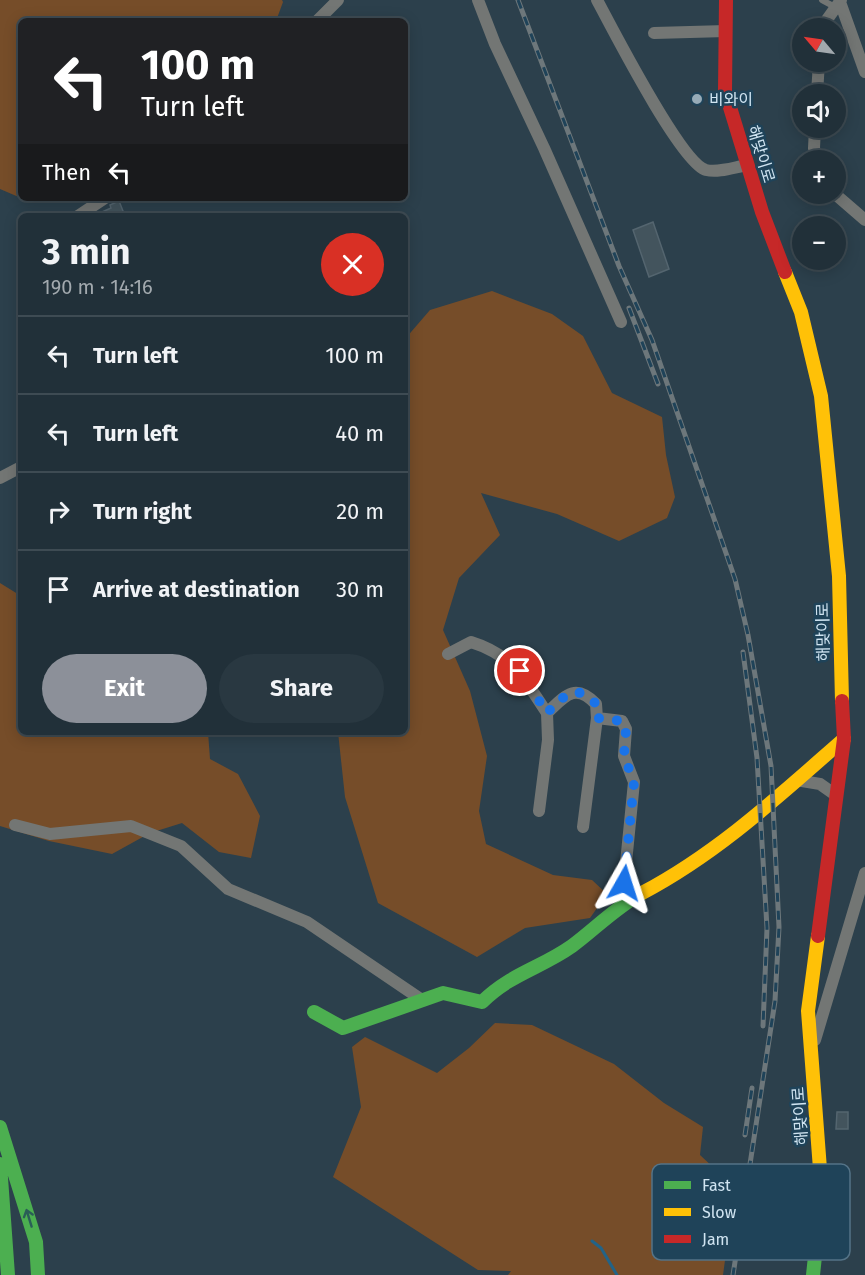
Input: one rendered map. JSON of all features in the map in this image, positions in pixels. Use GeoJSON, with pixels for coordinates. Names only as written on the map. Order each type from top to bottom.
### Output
{"type":"FeatureCollection","features":[{"type":"Feature","properties":{"kind":"main road","name":"해맞이로"},"geometry":{"type":"LineString","coordinates":[[726,0],[725,91],[762,212],[801,312],[821,396],[839,576],[839,651],[844,739],[807,1011],[820,1164]]}},
{"type":"Feature","properties":{"kind":"main road"},"geometry":{"type":"LineString","coordinates":[[314,1012],[343,1028],[443,993],[482,1002],[500,985],[570,947],[630,899],[674,876],[735,833],[844,739]]}},
{"type":"Feature","properties":{"kind":"main road"},"geometry":{"type":"LineString","coordinates":[[0,1127],[36,1242],[38,1275]]}},
{"type":"Feature","properties":{"kind":"main road"},"geometry":{"type":"LineString","coordinates":[[0,1164],[8,1275]]}},
{"type":"Feature","properties":{"kind":"main road","name":"해맞이로"},"geometry":{"type":"LineString","coordinates":[[813,1275],[815,1260]]}},
{"type":"Feature","properties":{"kind":"street"},"geometry":{"type":"LineString","coordinates":[[320,18],[338,0]]}},
{"type":"Feature","properties":{"kind":"street"},"geometry":{"type":"LineString","coordinates":[[478,0],[495,44],[621,322]]}},
{"type":"Feature","properties":{"kind":"street"},"geometry":{"type":"LineString","coordinates":[[597,0],[647,95],[694,162],[706,170],[748,165]]}},
{"type":"Feature","properties":{"kind":"street"},"geometry":{"type":"LineString","coordinates":[[828,18],[839,3]]}},
{"type":"Feature","properties":{"kind":"street"},"geometry":{"type":"LineString","coordinates":[[839,3],[865,72]]}},
{"type":"Feature","properties":{"kind":"street"},"geometry":{"type":"LineString","coordinates":[[654,33],[726,31]]}},
{"type":"Feature","properties":{"kind":"street"},"geometry":{"type":"LineString","coordinates":[[82,213],[100,201]]}},
{"type":"Feature","properties":{"kind":"street"},"geometry":{"type":"LineString","coordinates":[[846,204],[865,220]]}},
{"type":"Feature","properties":{"kind":"street"},"geometry":{"type":"LineString","coordinates":[[0,478],[18,469]]}},
{"type":"Feature","properties":{"kind":"street"},"geometry":{"type":"LineString","coordinates":[[448,654],[471,642],[488,647],[520,671],[547,713],[548,740],[539,811]]}},
{"type":"Feature","properties":{"kind":"street"},"geometry":{"type":"LineString","coordinates":[[547,713],[571,693],[586,694],[596,704],[597,718],[583,827]]}},
{"type":"Feature","properties":{"kind":"street"},"geometry":{"type":"LineString","coordinates":[[597,718],[622,721],[626,729],[624,756],[634,782],[624,883],[630,899]]}},
{"type":"Feature","properties":{"kind":"street"},"geometry":{"type":"LineString","coordinates":[[795,780],[820,784],[837,796]]}},
{"type":"Feature","properties":{"kind":"street"},"geometry":{"type":"LineString","coordinates":[[15,825],[50,834],[131,826],[181,846],[228,889],[307,922],[422,1000]]}},
{"type":"Feature","properties":{"kind":"street"},"geometry":{"type":"LineString","coordinates":[[812,1049],[865,873]]}},
{"type":"Feature","properties":{"kind":"lane"},"geometry":{"type":"LineString","coordinates":[[822,0],[839,3]]}},
{"type":"Feature","properties":{"kind":"shaded area"},"geometry":{"type":"Polygon","coordinates":[[[0,0],[282,0],[277,18],[18,18],[18,197],[0,189],[0,0]]]}},
{"type":"Feature","properties":{"kind":"shaded area"},"geometry":{"type":"Polygon","coordinates":[[[492,291],[552,314],[583,336],[612,393],[662,417],[666,455],[675,497],[667,518],[619,541],[557,514],[481,493],[500,535],[459,578],[443,630],[470,691],[487,756],[479,811],[486,844],[553,875],[592,880],[607,894],[590,918],[525,928],[477,957],[378,903],[345,797],[338,735],[408,735],[408,336],[430,310],[492,291]]]}},
{"type":"Feature","properties":{"kind":"shaded area"},"geometry":{"type":"Polygon","coordinates":[[[0,583],[18,594],[18,735],[208,735],[210,759],[238,774],[260,816],[251,858],[219,852],[182,823],[150,833],[112,854],[49,841],[0,826],[0,583]]]}},
{"type":"Feature","properties":{"kind":"shaded area"},"geometry":{"type":"Polygon","coordinates":[[[495,1023],[532,1025],[614,1064],[664,1103],[703,1127],[700,1155],[710,1164],[652,1164],[652,1260],[725,1260],[723,1275],[508,1275],[511,1271],[478,1270],[333,1177],[361,1107],[352,1047],[365,1037],[437,1073],[469,1048],[495,1023]]]}},
{"type":"Feature","properties":{"kind":"building"},"geometry":{"type":"Polygon","coordinates":[[[119,201],[124,213],[100,213],[111,208],[110,205],[119,201]]]}},
{"type":"Feature","properties":{"kind":"building"},"geometry":{"type":"Polygon","coordinates":[[[653,222],[669,269],[649,277],[633,230],[653,222]]]}},
{"type":"Feature","properties":{"kind":"building"},"geometry":{"type":"Polygon","coordinates":[[[837,1112],[848,1112],[848,1129],[836,1129],[837,1112]]]}},
{"type":"Feature","properties":{"kind":"waterway"},"geometry":{"type":"LineString","coordinates":[[592,1241],[601,1248],[617,1275]]}},
{"type":"Feature","properties":{"kind":"railway"},"geometry":{"type":"LineString","coordinates":[[518,0],[619,266],[652,340],[735,579],[748,635],[771,766],[779,927],[775,1001],[750,1164]]}},
{"type":"Feature","properties":{"kind":"railway"},"geometry":{"type":"LineString","coordinates":[[629,308],[658,384]]}},
{"type":"Feature","properties":{"kind":"railway"},"geometry":{"type":"LineString","coordinates":[[743,652],[757,758],[767,928],[763,1026]]}},
{"type":"Feature","properties":{"kind":"railway"},"geometry":{"type":"LineString","coordinates":[[745,1135],[752,1088]]}},
{"type":"Feature","properties":{"kind":"railway"},"geometry":{"type":"LineString","coordinates":[[733,1275],[735,1260]]}},
{"type":"Feature","properties":{"kind":"traffic: fast"},"geometry":{"type":"LineString","coordinates":[[314,1012],[343,1028],[443,993],[482,1002],[515,978],[572,946],[614,911],[642,893]]}},
{"type":"Feature","properties":{"kind":"traffic: fast"},"geometry":{"type":"LineString","coordinates":[[0,1127],[36,1242],[38,1275]]}},
{"type":"Feature","properties":{"kind":"traffic: fast"},"geometry":{"type":"LineString","coordinates":[[0,1164],[8,1275]]}},
{"type":"Feature","properties":{"kind":"traffic: fast"},"geometry":{"type":"LineString","coordinates":[[813,1275],[815,1260]]}},
{"type":"Feature","properties":{"kind":"traffic: slow"},"geometry":{"type":"LineString","coordinates":[[785,272],[801,312],[821,396],[839,576],[842,701]]}},
{"type":"Feature","properties":{"kind":"traffic: slow"},"geometry":{"type":"LineString","coordinates":[[642,893],[697,860],[748,822],[844,739]]}},
{"type":"Feature","properties":{"kind":"traffic: slow"},"geometry":{"type":"LineString","coordinates":[[818,936],[808,1011],[820,1164]]}},
{"type":"Feature","properties":{"kind":"traffic: jam"},"geometry":{"type":"LineString","coordinates":[[726,0],[725,91],[762,212],[785,272]]}},
{"type":"Feature","properties":{"kind":"traffic: jam"},"geometry":{"type":"LineString","coordinates":[[818,936],[844,739],[842,701]]}},
{"type":"Feature","properties":{"kind":"place","name":"비와이"},"geometry":{"type":"Point","coordinates":[697,99]}},
{"type":"Feature","properties":{"kind":"route"},"geometry":{"type":"LineString","coordinates":[[520,671],[547,713],[571,693],[578,692],[586,694],[596,704],[597,718],[622,721],[626,729],[624,756],[631,769],[634,782],[624,883]]}}]}
